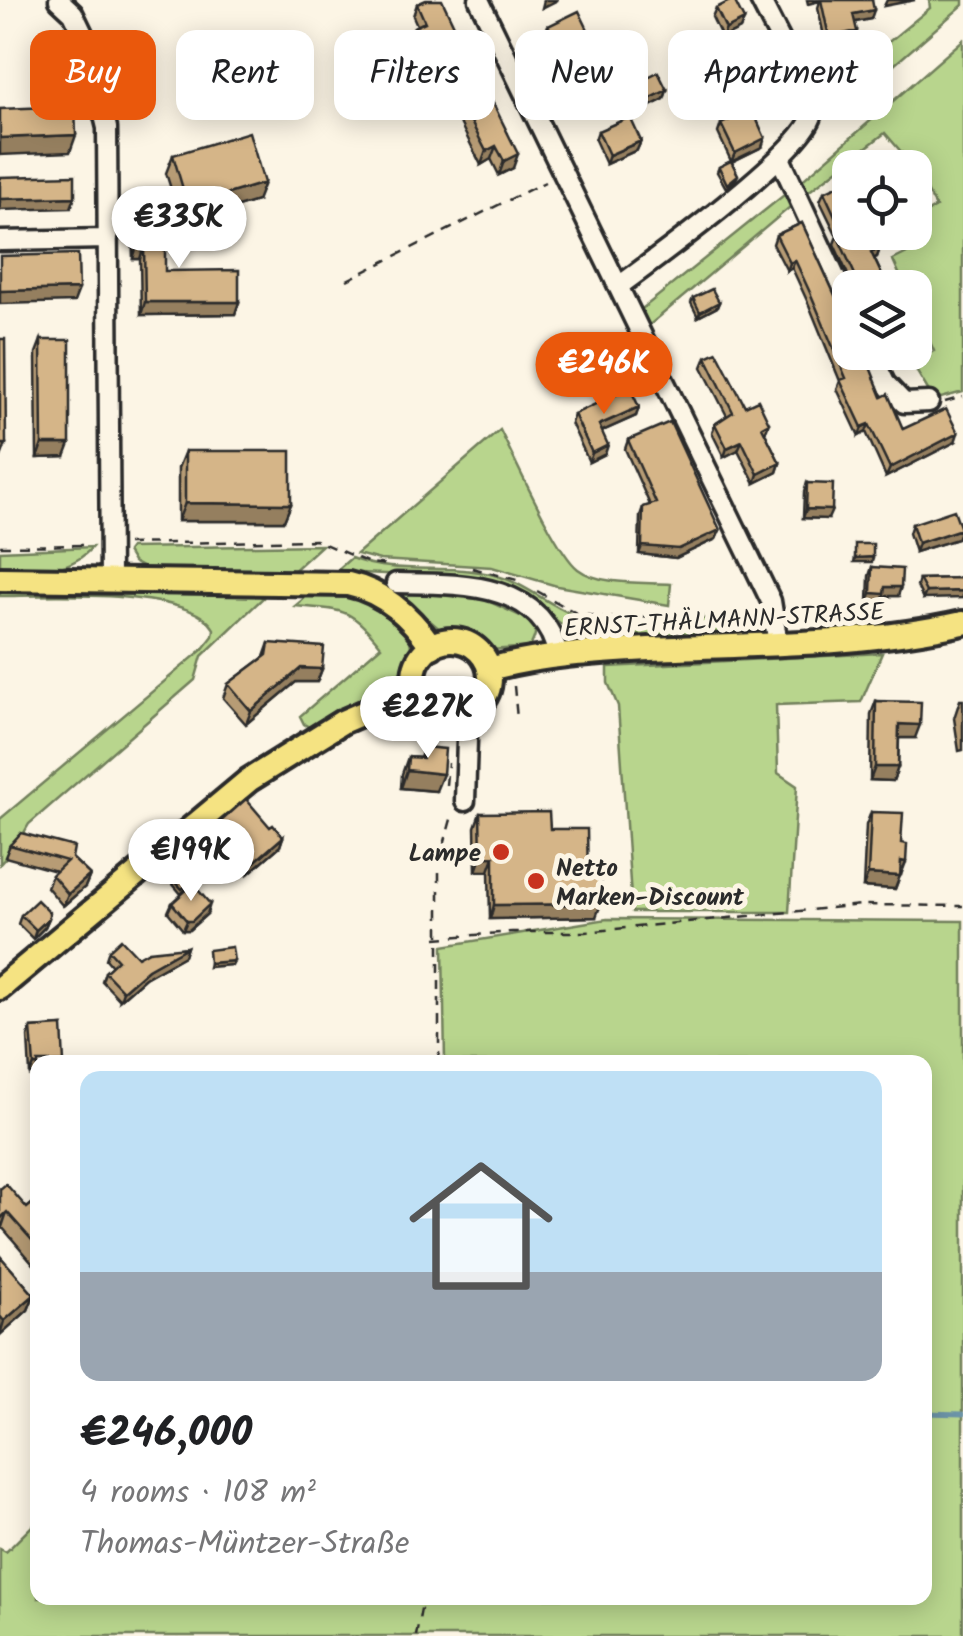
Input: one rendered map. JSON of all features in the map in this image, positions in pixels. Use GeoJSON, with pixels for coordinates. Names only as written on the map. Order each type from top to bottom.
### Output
{"type":"FeatureCollection","features":[{"type":"Feature","properties":{"kind":"main road"},"geometry":{"type":"LineString","coordinates":[[0,579],[348,584],[372,592],[408,616],[432,647]]}},
{"type":"Feature","properties":{"kind":"main road","name":"ERNST-THÄLMANN-STRASSE"},"geometry":{"type":"LineString","coordinates":[[489,669],[558,656],[862,641],[963,623]]}},
{"type":"Feature","properties":{"kind":"main road"},"geometry":{"type":"LineString","coordinates":[[449,640],[470,644],[489,669],[486,694],[480,704],[464,714],[444,715],[432,710],[416,690],[420,657],[449,640]]}},
{"type":"Feature","properties":{"kind":"main road"},"geometry":{"type":"LineString","coordinates":[[0,988],[249,780],[342,722],[416,690]]}},
{"type":"Feature","properties":{"kind":"street"},"geometry":{"type":"LineString","coordinates":[[59,0],[73,13],[86,40],[107,128],[110,580]]}},
{"type":"Feature","properties":{"kind":"street"},"geometry":{"type":"LineString","coordinates":[[480,0],[771,601],[778,644]]}},
{"type":"Feature","properties":{"kind":"street"},"geometry":{"type":"LineString","coordinates":[[619,286],[780,158],[807,126],[814,110],[812,101],[760,0]]}},
{"type":"Feature","properties":{"kind":"street"},"geometry":{"type":"LineString","coordinates":[[780,158],[832,270]]}},
{"type":"Feature","properties":{"kind":"street"},"geometry":{"type":"LineString","coordinates":[[0,241],[108,238]]}},
{"type":"Feature","properties":{"kind":"street"},"geometry":{"type":"LineString","coordinates":[[880,370],[893,395],[904,403],[929,402]]}},
{"type":"Feature","properties":{"kind":"street"},"geometry":{"type":"LineString","coordinates":[[396,583],[470,586],[518,601],[538,614],[550,629],[558,656]]}},
{"type":"Feature","properties":{"kind":"street"},"geometry":{"type":"LineString","coordinates":[[456,804],[464,714]]}},
{"type":"Feature","properties":{"kind":"path"},"geometry":{"type":"LineString","coordinates":[[348,280],[564,172]]}},
{"type":"Feature","properties":{"kind":"path"},"geometry":{"type":"LineString","coordinates":[[410,714],[444,728],[461,741],[476,739],[480,719],[497,692],[514,680],[517,719]]}},
{"type":"Feature","properties":{"kind":"path"},"geometry":{"type":"LineString","coordinates":[[446,788],[446,770],[461,741]]}},
{"type":"Feature","properties":{"kind":"path"},"geometry":{"type":"LineString","coordinates":[[440,1055],[438,862],[456,804]]}},
{"type":"Feature","properties":{"kind":"path"},"geometry":{"type":"LineString","coordinates":[[450,814],[456,804]]}},
{"type":"Feature","properties":{"kind":"path"},"geometry":{"type":"LineString","coordinates":[[436,938],[586,932],[860,906],[963,906]]}},
{"type":"Feature","properties":{"kind":"path"},"geometry":{"type":"LineString","coordinates":[[416,1636],[422,1605]]}},
{"type":"Feature","properties":{"kind":"green space"},"geometry":{"type":"Polygon","coordinates":[[[929,0],[963,0],[963,5],[893,66],[893,38],[930,8],[929,0]]]}},
{"type":"Feature","properties":{"kind":"green space"},"geometry":{"type":"Polygon","coordinates":[[[963,40],[963,392],[941,398],[931,395],[916,370],[932,370],[932,270],[897,270],[893,260],[911,250],[932,250],[932,209],[936,207],[932,200],[932,150],[900,150],[885,133],[863,150],[837,150],[871,120],[893,120],[893,101],[963,40]]]}},
{"type":"Feature","properties":{"kind":"green space"},"geometry":{"type":"Polygon","coordinates":[[[832,154],[832,174],[803,196],[798,184],[832,154]]]}},
{"type":"Feature","properties":{"kind":"green space"},"geometry":{"type":"Polygon","coordinates":[[[789,191],[796,202],[646,328],[638,312],[789,191]]]}},
{"type":"Feature","properties":{"kind":"green space"},"geometry":{"type":"Polygon","coordinates":[[[500,430],[569,560],[587,574],[610,581],[671,584],[669,605],[557,586],[492,567],[380,560],[357,554],[500,430]]]}},
{"type":"Feature","properties":{"kind":"green space"},"geometry":{"type":"Polygon","coordinates":[[[322,545],[289,575],[153,573],[133,562],[127,552],[130,548],[322,545]]]}},
{"type":"Feature","properties":{"kind":"green space"},"geometry":{"type":"Polygon","coordinates":[[[92,547],[61,567],[0,570],[0,551],[92,547]]]}},
{"type":"Feature","properties":{"kind":"green space"},"geometry":{"type":"Polygon","coordinates":[[[351,558],[385,567],[490,574],[585,619],[624,623],[675,620],[675,630],[669,638],[587,643],[521,594],[481,578],[335,572],[351,558]]]}},
{"type":"Feature","properties":{"kind":"green space"},"geometry":{"type":"Polygon","coordinates":[[[0,588],[256,593],[263,598],[202,656],[195,680],[29,824],[0,864],[0,819],[202,650],[214,629],[200,616],[148,600],[81,595],[0,596],[0,588]]]}},
{"type":"Feature","properties":{"kind":"green space"},"geometry":{"type":"Polygon","coordinates":[[[394,590],[486,600],[531,621],[534,637],[530,647],[490,650],[463,634],[442,631],[394,590]]]}},
{"type":"Feature","properties":{"kind":"green space"},"geometry":{"type":"Polygon","coordinates":[[[313,591],[372,606],[404,629],[411,644],[408,661],[386,688],[311,728],[300,716],[381,646],[353,617],[324,608],[295,606],[313,591]]]}},
{"type":"Feature","properties":{"kind":"green space"},"geometry":{"type":"Polygon","coordinates":[[[761,618],[759,627],[746,635],[691,637],[683,632],[683,619],[761,618]]]}},
{"type":"Feature","properties":{"kind":"green space"},"geometry":{"type":"Polygon","coordinates":[[[882,653],[861,702],[776,705],[778,773],[797,786],[789,912],[632,912],[618,706],[608,683],[608,667],[882,653]]]}},
{"type":"Feature","properties":{"kind":"green space"},"geometry":{"type":"Polygon","coordinates":[[[607,919],[963,921],[963,1636],[0,1636],[0,1549],[6,1552],[30,1528],[30,1605],[932,1605],[932,1055],[445,1055],[443,946],[607,919]]]}},
{"type":"Feature","properties":{"kind":"building"},"geometry":{"type":"Polygon","coordinates":[[[442,0],[456,30],[415,30],[414,27],[425,22],[417,4],[442,0]]]}},
{"type":"Feature","properties":{"kind":"building"},"geometry":{"type":"Polygon","coordinates":[[[732,0],[744,20],[726,29],[716,8],[732,0]]]}},
{"type":"Feature","properties":{"kind":"building"},"geometry":{"type":"Polygon","coordinates":[[[821,0],[872,0],[874,10],[853,14],[857,30],[827,30],[821,0]]]}},
{"type":"Feature","properties":{"kind":"building"},"geometry":{"type":"Polygon","coordinates":[[[579,11],[588,30],[550,30],[548,26],[579,11]]]}},
{"type":"Feature","properties":{"kind":"building"},"geometry":{"type":"Polygon","coordinates":[[[658,72],[667,90],[651,98],[648,77],[658,72]]]}},
{"type":"Feature","properties":{"kind":"building"},"geometry":{"type":"Polygon","coordinates":[[[495,107],[518,154],[504,161],[496,146],[486,151],[470,120],[495,120],[495,107]]]}},
{"type":"Feature","properties":{"kind":"building"},"geometry":{"type":"Polygon","coordinates":[[[30,108],[30,120],[75,120],[76,135],[0,138],[0,109],[30,108]]]}},
{"type":"Feature","properties":{"kind":"building"},"geometry":{"type":"Polygon","coordinates":[[[631,120],[641,141],[609,155],[598,131],[631,120]]]}},
{"type":"Feature","properties":{"kind":"building"},"geometry":{"type":"Polygon","coordinates":[[[729,120],[757,120],[765,138],[735,153],[721,124],[729,120]]]}},
{"type":"Feature","properties":{"kind":"building"},"geometry":{"type":"Polygon","coordinates":[[[249,132],[264,183],[188,206],[173,155],[249,132]]]}},
{"type":"Feature","properties":{"kind":"building"},"geometry":{"type":"Polygon","coordinates":[[[731,161],[738,175],[727,184],[719,167],[731,161]]]}},
{"type":"Feature","properties":{"kind":"building"},"geometry":{"type":"Polygon","coordinates":[[[75,175],[75,197],[0,199],[0,177],[75,175]]]}},
{"type":"Feature","properties":{"kind":"building"},"geometry":{"type":"Polygon","coordinates":[[[832,188],[832,209],[824,192],[832,188]]]}},
{"type":"Feature","properties":{"kind":"building"},"geometry":{"type":"Polygon","coordinates":[[[137,214],[165,214],[165,271],[239,270],[239,302],[145,302],[144,246],[137,246],[137,214]]]}},
{"type":"Feature","properties":{"kind":"building"},"geometry":{"type":"Polygon","coordinates":[[[802,223],[832,289],[832,345],[795,260],[790,263],[776,235],[802,223]]]}},
{"type":"Feature","properties":{"kind":"building"},"geometry":{"type":"Polygon","coordinates":[[[844,250],[876,250],[871,252],[880,270],[853,270],[844,250]]]}},
{"type":"Feature","properties":{"kind":"building"},"geometry":{"type":"Polygon","coordinates":[[[78,254],[79,289],[0,291],[0,256],[78,254]]]}},
{"type":"Feature","properties":{"kind":"building"},"geometry":{"type":"Polygon","coordinates":[[[712,289],[719,302],[700,312],[693,298],[712,289]]]}},
{"type":"Feature","properties":{"kind":"building"},"geometry":{"type":"Polygon","coordinates":[[[0,339],[5,339],[6,444],[0,444],[0,339]]]}},
{"type":"Feature","properties":{"kind":"building"},"geometry":{"type":"Polygon","coordinates":[[[41,340],[70,340],[70,444],[42,444],[41,340]]]}},
{"type":"Feature","properties":{"kind":"building"},"geometry":{"type":"Polygon","coordinates":[[[717,352],[745,406],[758,400],[769,423],[762,427],[780,463],[758,474],[742,441],[727,448],[715,424],[733,412],[706,357],[717,352]]]}},
{"type":"Feature","properties":{"kind":"building"},"geometry":{"type":"Polygon","coordinates":[[[843,370],[871,370],[882,397],[888,394],[903,429],[946,409],[958,433],[890,468],[869,424],[862,427],[840,380],[846,378],[843,370]]]}},
{"type":"Feature","properties":{"kind":"building"},"geometry":{"type":"Polygon","coordinates":[[[630,388],[639,407],[599,425],[608,445],[592,453],[574,414],[630,388]]]}},
{"type":"Feature","properties":{"kind":"building"},"geometry":{"type":"Polygon","coordinates":[[[670,422],[720,530],[679,549],[642,546],[643,507],[656,503],[628,440],[670,422]]]}},
{"type":"Feature","properties":{"kind":"building"},"geometry":{"type":"Polygon","coordinates":[[[185,451],[291,451],[291,504],[185,503],[185,451]]]}},
{"type":"Feature","properties":{"kind":"building"},"geometry":{"type":"Polygon","coordinates":[[[807,483],[833,484],[832,510],[806,509],[807,483]]]}},
{"type":"Feature","properties":{"kind":"building"},"geometry":{"type":"Polygon","coordinates":[[[954,510],[961,529],[918,543],[912,524],[954,510]]]}},
{"type":"Feature","properties":{"kind":"building"},"geometry":{"type":"Polygon","coordinates":[[[855,544],[873,544],[873,557],[855,558],[855,544]]]}},
{"type":"Feature","properties":{"kind":"building"},"geometry":{"type":"Polygon","coordinates":[[[872,567],[902,569],[901,587],[885,587],[884,594],[871,593],[872,567]]]}},
{"type":"Feature","properties":{"kind":"building"},"geometry":{"type":"Polygon","coordinates":[[[963,578],[963,591],[926,592],[919,579],[963,578]]]}},
{"type":"Feature","properties":{"kind":"building"},"geometry":{"type":"Polygon","coordinates":[[[269,643],[324,647],[322,669],[301,668],[251,711],[228,684],[267,655],[269,643]]]}},
{"type":"Feature","properties":{"kind":"building"},"geometry":{"type":"Polygon","coordinates":[[[876,701],[921,702],[920,725],[899,724],[898,767],[875,767],[876,701]]]}},
{"type":"Feature","properties":{"kind":"building"},"geometry":{"type":"Polygon","coordinates":[[[424,747],[445,749],[443,774],[407,770],[408,757],[423,758],[424,747]]]}},
{"type":"Feature","properties":{"kind":"building"},"geometry":{"type":"Polygon","coordinates":[[[246,799],[283,837],[252,864],[218,824],[246,799]]]}},
{"type":"Feature","properties":{"kind":"building","name":"Netto Marken-Discount"},"geometry":{"type":"Polygon","coordinates":[[[549,812],[550,829],[587,829],[588,878],[601,878],[601,904],[494,905],[494,857],[481,857],[480,813],[549,812]]]}},
{"type":"Feature","properties":{"kind":"building"},"geometry":{"type":"Polygon","coordinates":[[[871,812],[903,813],[901,843],[907,844],[900,876],[868,874],[871,812]]]}},
{"type":"Feature","properties":{"kind":"building"},"geometry":{"type":"Polygon","coordinates":[[[21,833],[74,847],[72,858],[90,875],[68,894],[52,875],[67,861],[10,845],[21,833]]]}},
{"type":"Feature","properties":{"kind":"building"},"geometry":{"type":"Polygon","coordinates":[[[184,867],[194,879],[182,889],[172,878],[184,867]]]}},
{"type":"Feature","properties":{"kind":"building"},"geometry":{"type":"Polygon","coordinates":[[[193,884],[210,904],[187,921],[172,903],[193,884]]]}},
{"type":"Feature","properties":{"kind":"building"},"geometry":{"type":"Polygon","coordinates":[[[37,900],[49,912],[49,918],[36,930],[21,915],[37,900]]]}},
{"type":"Feature","properties":{"kind":"building"},"geometry":{"type":"Polygon","coordinates":[[[121,939],[138,957],[149,951],[187,947],[148,969],[123,991],[105,972],[118,960],[109,950],[121,939]]]}},
{"type":"Feature","properties":{"kind":"building"},"geometry":{"type":"Polygon","coordinates":[[[232,947],[234,961],[209,963],[208,950],[232,947]]]}},
{"type":"Feature","properties":{"kind":"building"},"geometry":{"type":"Polygon","coordinates":[[[62,1026],[64,1055],[33,1055],[31,1028],[62,1026]]]}},
{"type":"Feature","properties":{"kind":"building"},"geometry":{"type":"Polygon","coordinates":[[[6,1184],[27,1208],[30,1206],[30,1238],[7,1212],[0,1219],[0,1189],[6,1184]]]}},
{"type":"Feature","properties":{"kind":"building"},"geometry":{"type":"Polygon","coordinates":[[[0,1256],[30,1290],[30,1298],[4,1321],[0,1316],[0,1256]]]}},
{"type":"Feature","properties":{"kind":"waterway"},"geometry":{"type":"LineString","coordinates":[[932,1413],[963,1414]]}},
{"type":"Feature","properties":{"kind":"place","name":"Lampe"},"geometry":{"type":"Point","coordinates":[501,852]}},
{"type":"Feature","properties":{"kind":"place","name":"Netto Marken-Discount"},"geometry":{"type":"Point","coordinates":[536,881]}}]}
